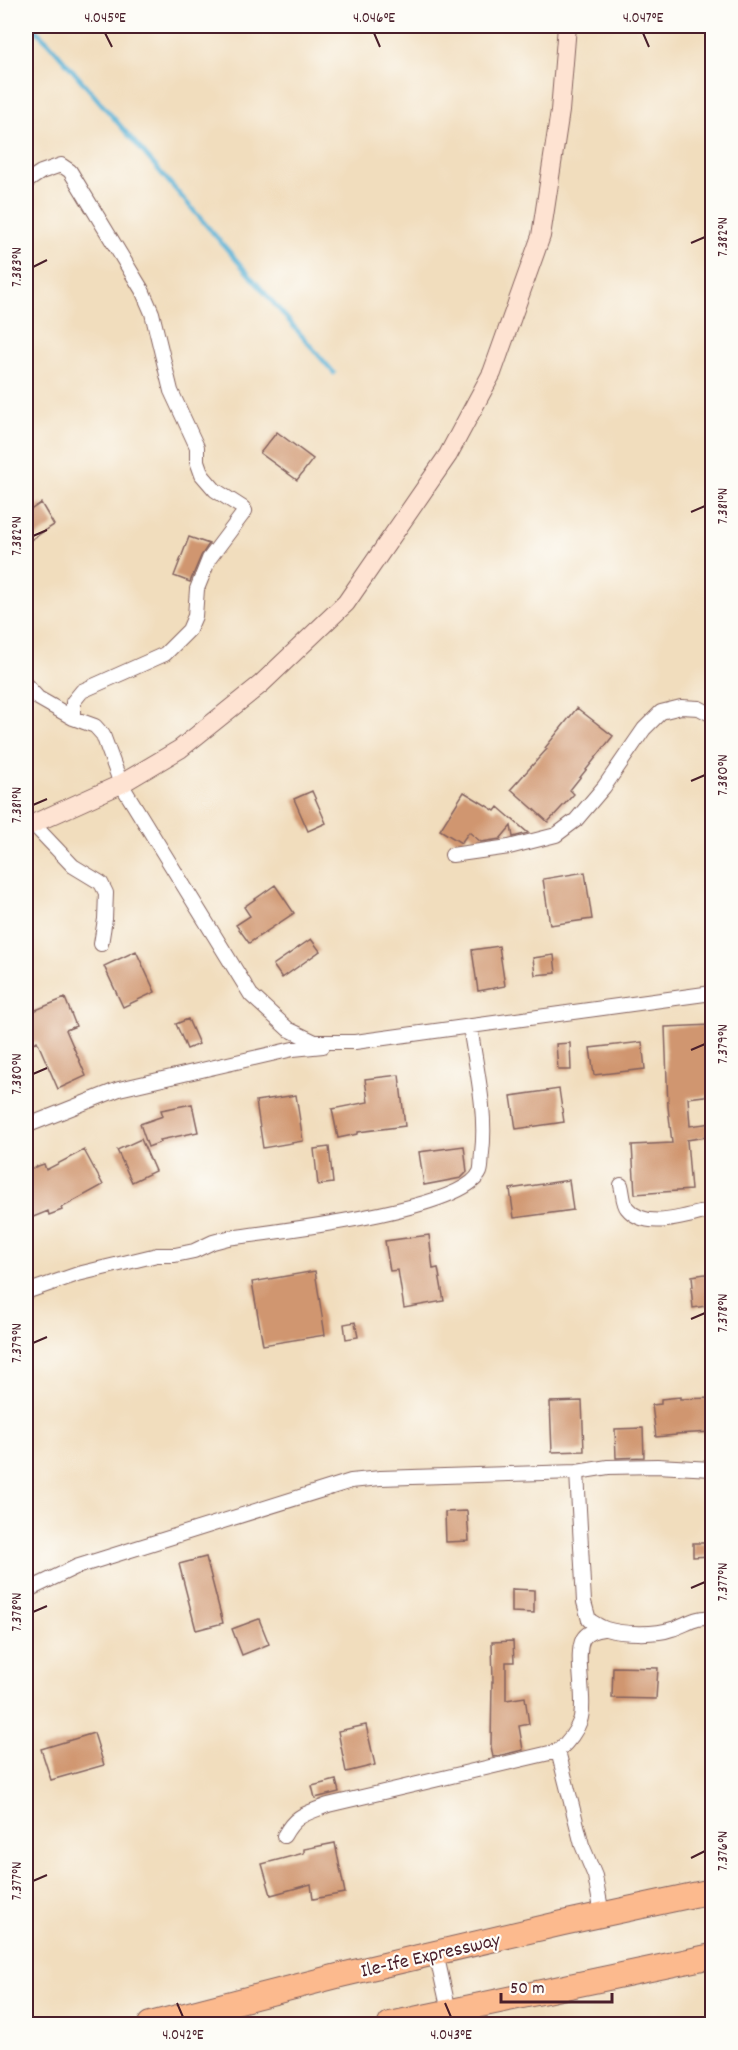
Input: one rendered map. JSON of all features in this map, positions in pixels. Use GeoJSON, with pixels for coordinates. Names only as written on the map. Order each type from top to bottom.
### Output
{"type":"FeatureCollection","features":[{"type":"Feature","properties":{"kind":"highway","name":"Ile-Ife Expressway"},"geometry":{"type":"LineString","coordinates":[[150,2025],[341,1975],[711,1889]]}},
{"type":"Feature","properties":{"kind":"highway"},"geometry":{"type":"LineString","coordinates":[[390,2025],[449,2018],[712,1956]]}},
{"type":"Feature","properties":{"kind":"street"},"geometry":{"type":"LineString","coordinates":[[101,944],[106,893],[101,883],[73,866],[29,825],[121,784],[180,749],[261,684],[346,603],[448,455],[492,373],[541,236],[560,111],[567,26]]}},
{"type":"Feature","properties":{"kind":"street"},"geometry":{"type":"LineString","coordinates":[[26,182],[53,166],[61,165],[70,171],[142,290],[152,313],[171,391],[197,447],[197,461],[202,475],[215,490],[245,511],[209,559],[197,589],[195,616],[189,630],[165,654],[82,691],[73,702],[73,718]]}},
{"type":"Feature","properties":{"kind":"street"},"geometry":{"type":"LineString","coordinates":[[26,685],[38,698],[73,718],[95,726],[103,735],[121,784],[251,995],[288,1029],[315,1042],[355,1042]]}},
{"type":"Feature","properties":{"kind":"street"},"geometry":{"type":"LineString","coordinates":[[452,855],[509,847],[556,835],[576,820],[604,787],[644,729],[661,712],[681,707],[699,708],[712,716]]}},
{"type":"Feature","properties":{"kind":"street"},"geometry":{"type":"LineString","coordinates":[[26,1126],[119,1089],[293,1049],[712,993]]}},
{"type":"Feature","properties":{"kind":"street"},"geometry":{"type":"LineString","coordinates":[[26,1292],[78,1274],[157,1254],[175,1255],[228,1239],[386,1213],[458,1191],[480,1172],[484,1140],[481,1099],[470,1026]]}},
{"type":"Feature","properties":{"kind":"street"},"geometry":{"type":"LineString","coordinates":[[621,1185],[626,1207],[639,1218],[662,1220],[712,1210]]}},
{"type":"Feature","properties":{"kind":"street"},"geometry":{"type":"LineString","coordinates":[[26,1591],[76,1567],[351,1480],[577,1472],[608,1467],[657,1466],[712,1469]]}},
{"type":"Feature","properties":{"kind":"street"},"geometry":{"type":"LineString","coordinates":[[577,1472],[584,1602],[589,1620],[603,1629]]}},
{"type":"Feature","properties":{"kind":"street"},"geometry":{"type":"LineString","coordinates":[[284,1836],[292,1821],[328,1805],[558,1751],[576,1730],[581,1719],[580,1651],[583,1639],[592,1630],[655,1633],[671,1630],[693,1619],[712,1619]]}},
{"type":"Feature","properties":{"kind":"street"},"geometry":{"type":"LineString","coordinates":[[558,1751],[582,1845],[595,1876],[602,1914]]}},
{"type":"Feature","properties":{"kind":"street"},"geometry":{"type":"LineString","coordinates":[[436,1953],[449,2018]]}},
{"type":"Feature","properties":{"kind":"building"},"geometry":{"type":"Polygon","coordinates":[[[277,432],[313,459],[297,480],[260,453],[277,432]]]}},
{"type":"Feature","properties":{"kind":"building"},"geometry":{"type":"Polygon","coordinates":[[[41,503],[54,525],[26,543],[26,513],[41,503]]]}},
{"type":"Feature","properties":{"kind":"building"},"geometry":{"type":"Polygon","coordinates":[[[189,537],[209,544],[190,582],[174,576],[189,537]]]}},
{"type":"Feature","properties":{"kind":"building"},"geometry":{"type":"Polygon","coordinates":[[[577,708],[613,736],[570,790],[574,794],[548,822],[511,789],[547,749],[545,748],[577,708]]]}},
{"type":"Feature","properties":{"kind":"building"},"geometry":{"type":"Polygon","coordinates":[[[312,791],[326,823],[308,831],[294,799],[312,791]]]}},
{"type":"Feature","properties":{"kind":"building"},"geometry":{"type":"Polygon","coordinates":[[[464,792],[495,811],[498,807],[528,833],[513,837],[511,826],[500,839],[481,842],[469,832],[461,843],[440,830],[464,792]]]}},
{"type":"Feature","properties":{"kind":"building"},"geometry":{"type":"Polygon","coordinates":[[[585,872],[592,919],[550,925],[543,879],[585,872]]]}},
{"type":"Feature","properties":{"kind":"building"},"geometry":{"type":"Polygon","coordinates":[[[275,885],[294,913],[249,943],[236,925],[250,916],[244,907],[275,885]]]}},
{"type":"Feature","properties":{"kind":"building"},"geometry":{"type":"Polygon","coordinates":[[[311,939],[320,951],[282,978],[273,965],[311,939]]]}},
{"type":"Feature","properties":{"kind":"building"},"geometry":{"type":"Polygon","coordinates":[[[499,946],[505,986],[478,991],[472,950],[499,946]]]}},
{"type":"Feature","properties":{"kind":"building"},"geometry":{"type":"Polygon","coordinates":[[[136,951],[155,992],[123,1007],[104,966],[136,951]]]}},
{"type":"Feature","properties":{"kind":"building"},"geometry":{"type":"Polygon","coordinates":[[[554,955],[556,973],[535,975],[533,958],[554,955]]]}},
{"type":"Feature","properties":{"kind":"building"},"geometry":{"type":"Polygon","coordinates":[[[65,998],[76,1026],[66,1030],[86,1076],[58,1089],[37,1041],[26,1046],[26,1014],[65,998]]]}},
{"type":"Feature","properties":{"kind":"building"},"geometry":{"type":"Polygon","coordinates":[[[188,1019],[199,1044],[187,1049],[176,1024],[188,1019]]]}},
{"type":"Feature","properties":{"kind":"building"},"geometry":{"type":"Polygon","coordinates":[[[712,1025],[712,1095],[688,1098],[690,1126],[712,1123],[712,1136],[687,1140],[691,1190],[635,1194],[632,1145],[672,1143],[668,1107],[665,1027],[712,1025]]]}},
{"type":"Feature","properties":{"kind":"building"},"geometry":{"type":"Polygon","coordinates":[[[642,1042],[645,1069],[594,1075],[590,1048],[642,1042]]]}},
{"type":"Feature","properties":{"kind":"building"},"geometry":{"type":"Polygon","coordinates":[[[570,1043],[571,1070],[558,1070],[556,1044],[570,1043]]]}},
{"type":"Feature","properties":{"kind":"building"},"geometry":{"type":"Polygon","coordinates":[[[399,1075],[405,1126],[358,1132],[358,1134],[338,1138],[332,1109],[368,1102],[365,1079],[399,1075]]]}},
{"type":"Feature","properties":{"kind":"building"},"geometry":{"type":"Polygon","coordinates":[[[559,1089],[564,1122],[516,1129],[511,1096],[559,1089]]]}},
{"type":"Feature","properties":{"kind":"building"},"geometry":{"type":"Polygon","coordinates":[[[296,1095],[303,1141],[263,1148],[256,1101],[296,1095]]]}},
{"type":"Feature","properties":{"kind":"building"},"geometry":{"type":"Polygon","coordinates":[[[192,1104],[198,1132],[160,1140],[161,1142],[148,1147],[140,1124],[163,1116],[161,1110],[192,1104]]]}},
{"type":"Feature","properties":{"kind":"building"},"geometry":{"type":"Polygon","coordinates":[[[141,1139],[155,1171],[132,1182],[117,1150],[141,1139]]]}},
{"type":"Feature","properties":{"kind":"building"},"geometry":{"type":"Polygon","coordinates":[[[464,1146],[467,1172],[461,1178],[424,1185],[419,1152],[464,1146]]]}},
{"type":"Feature","properties":{"kind":"building"},"geometry":{"type":"Polygon","coordinates":[[[329,1147],[333,1183],[318,1185],[314,1149],[329,1147]]]}},
{"type":"Feature","properties":{"kind":"building"},"geometry":{"type":"Polygon","coordinates":[[[84,1150],[103,1185],[61,1208],[62,1210],[49,1215],[48,1211],[26,1220],[26,1170],[44,1164],[46,1170],[84,1150]]]}},
{"type":"Feature","properties":{"kind":"building"},"geometry":{"type":"Polygon","coordinates":[[[569,1180],[573,1210],[514,1218],[510,1189],[569,1180]]]}},
{"type":"Feature","properties":{"kind":"building"},"geometry":{"type":"Polygon","coordinates":[[[429,1235],[433,1269],[438,1268],[444,1301],[404,1308],[398,1270],[390,1271],[385,1241],[429,1235]]]}},
{"type":"Feature","properties":{"kind":"building"},"geometry":{"type":"Polygon","coordinates":[[[315,1271],[325,1335],[263,1345],[252,1282],[315,1271]]]}},
{"type":"Feature","properties":{"kind":"building"},"geometry":{"type":"Polygon","coordinates":[[[712,1273],[712,1305],[693,1308],[692,1276],[712,1273]]]}},
{"type":"Feature","properties":{"kind":"building"},"geometry":{"type":"Polygon","coordinates":[[[355,1322],[358,1337],[346,1339],[344,1324],[355,1322]]]}},
{"type":"Feature","properties":{"kind":"building"},"geometry":{"type":"Polygon","coordinates":[[[680,1397],[680,1399],[712,1398],[712,1432],[656,1437],[652,1405],[661,1404],[661,1399],[680,1397]]]}},
{"type":"Feature","properties":{"kind":"building"},"geometry":{"type":"Polygon","coordinates":[[[582,1401],[584,1451],[552,1452],[550,1402],[582,1401]]]}},
{"type":"Feature","properties":{"kind":"building"},"geometry":{"type":"Polygon","coordinates":[[[643,1428],[644,1457],[616,1458],[615,1429],[643,1428]]]}},
{"type":"Feature","properties":{"kind":"building"},"geometry":{"type":"Polygon","coordinates":[[[467,1511],[469,1541],[446,1542],[445,1512],[467,1511]]]}},
{"type":"Feature","properties":{"kind":"building"},"geometry":{"type":"Polygon","coordinates":[[[693,1543],[710,1543],[710,1556],[693,1557],[693,1543]]]}},
{"type":"Feature","properties":{"kind":"building"},"geometry":{"type":"Polygon","coordinates":[[[206,1557],[223,1623],[196,1630],[179,1564],[206,1557]]]}},
{"type":"Feature","properties":{"kind":"building"},"geometry":{"type":"Polygon","coordinates":[[[512,1589],[534,1590],[534,1613],[512,1612],[512,1589]]]}},
{"type":"Feature","properties":{"kind":"building"},"geometry":{"type":"Polygon","coordinates":[[[259,1619],[269,1644],[242,1655],[232,1629],[259,1619]]]}},
{"type":"Feature","properties":{"kind":"building"},"geometry":{"type":"Polygon","coordinates":[[[513,1641],[514,1662],[506,1662],[506,1700],[525,1697],[529,1724],[519,1726],[523,1750],[493,1757],[491,1746],[492,1642],[513,1641]]]}},
{"type":"Feature","properties":{"kind":"building"},"geometry":{"type":"Polygon","coordinates":[[[613,1667],[658,1668],[656,1699],[612,1698],[613,1667]]]}},
{"type":"Feature","properties":{"kind":"building"},"geometry":{"type":"Polygon","coordinates":[[[366,1725],[375,1765],[346,1772],[338,1731],[366,1725]]]}},
{"type":"Feature","properties":{"kind":"building"},"geometry":{"type":"Polygon","coordinates":[[[94,1733],[104,1765],[51,1780],[41,1749],[94,1733]]]}},
{"type":"Feature","properties":{"kind":"building"},"geometry":{"type":"Polygon","coordinates":[[[336,1780],[339,1792],[315,1798],[312,1786],[336,1780]]]}},
{"type":"Feature","properties":{"kind":"building"},"geometry":{"type":"Polygon","coordinates":[[[335,1843],[345,1893],[313,1899],[311,1884],[271,1895],[262,1864],[304,1853],[304,1849],[335,1843]]]}},
{"type":"Feature","properties":{"kind":"waterway"},"geometry":{"type":"LineString","coordinates":[[31,26],[48,42],[334,373]]}}]}
